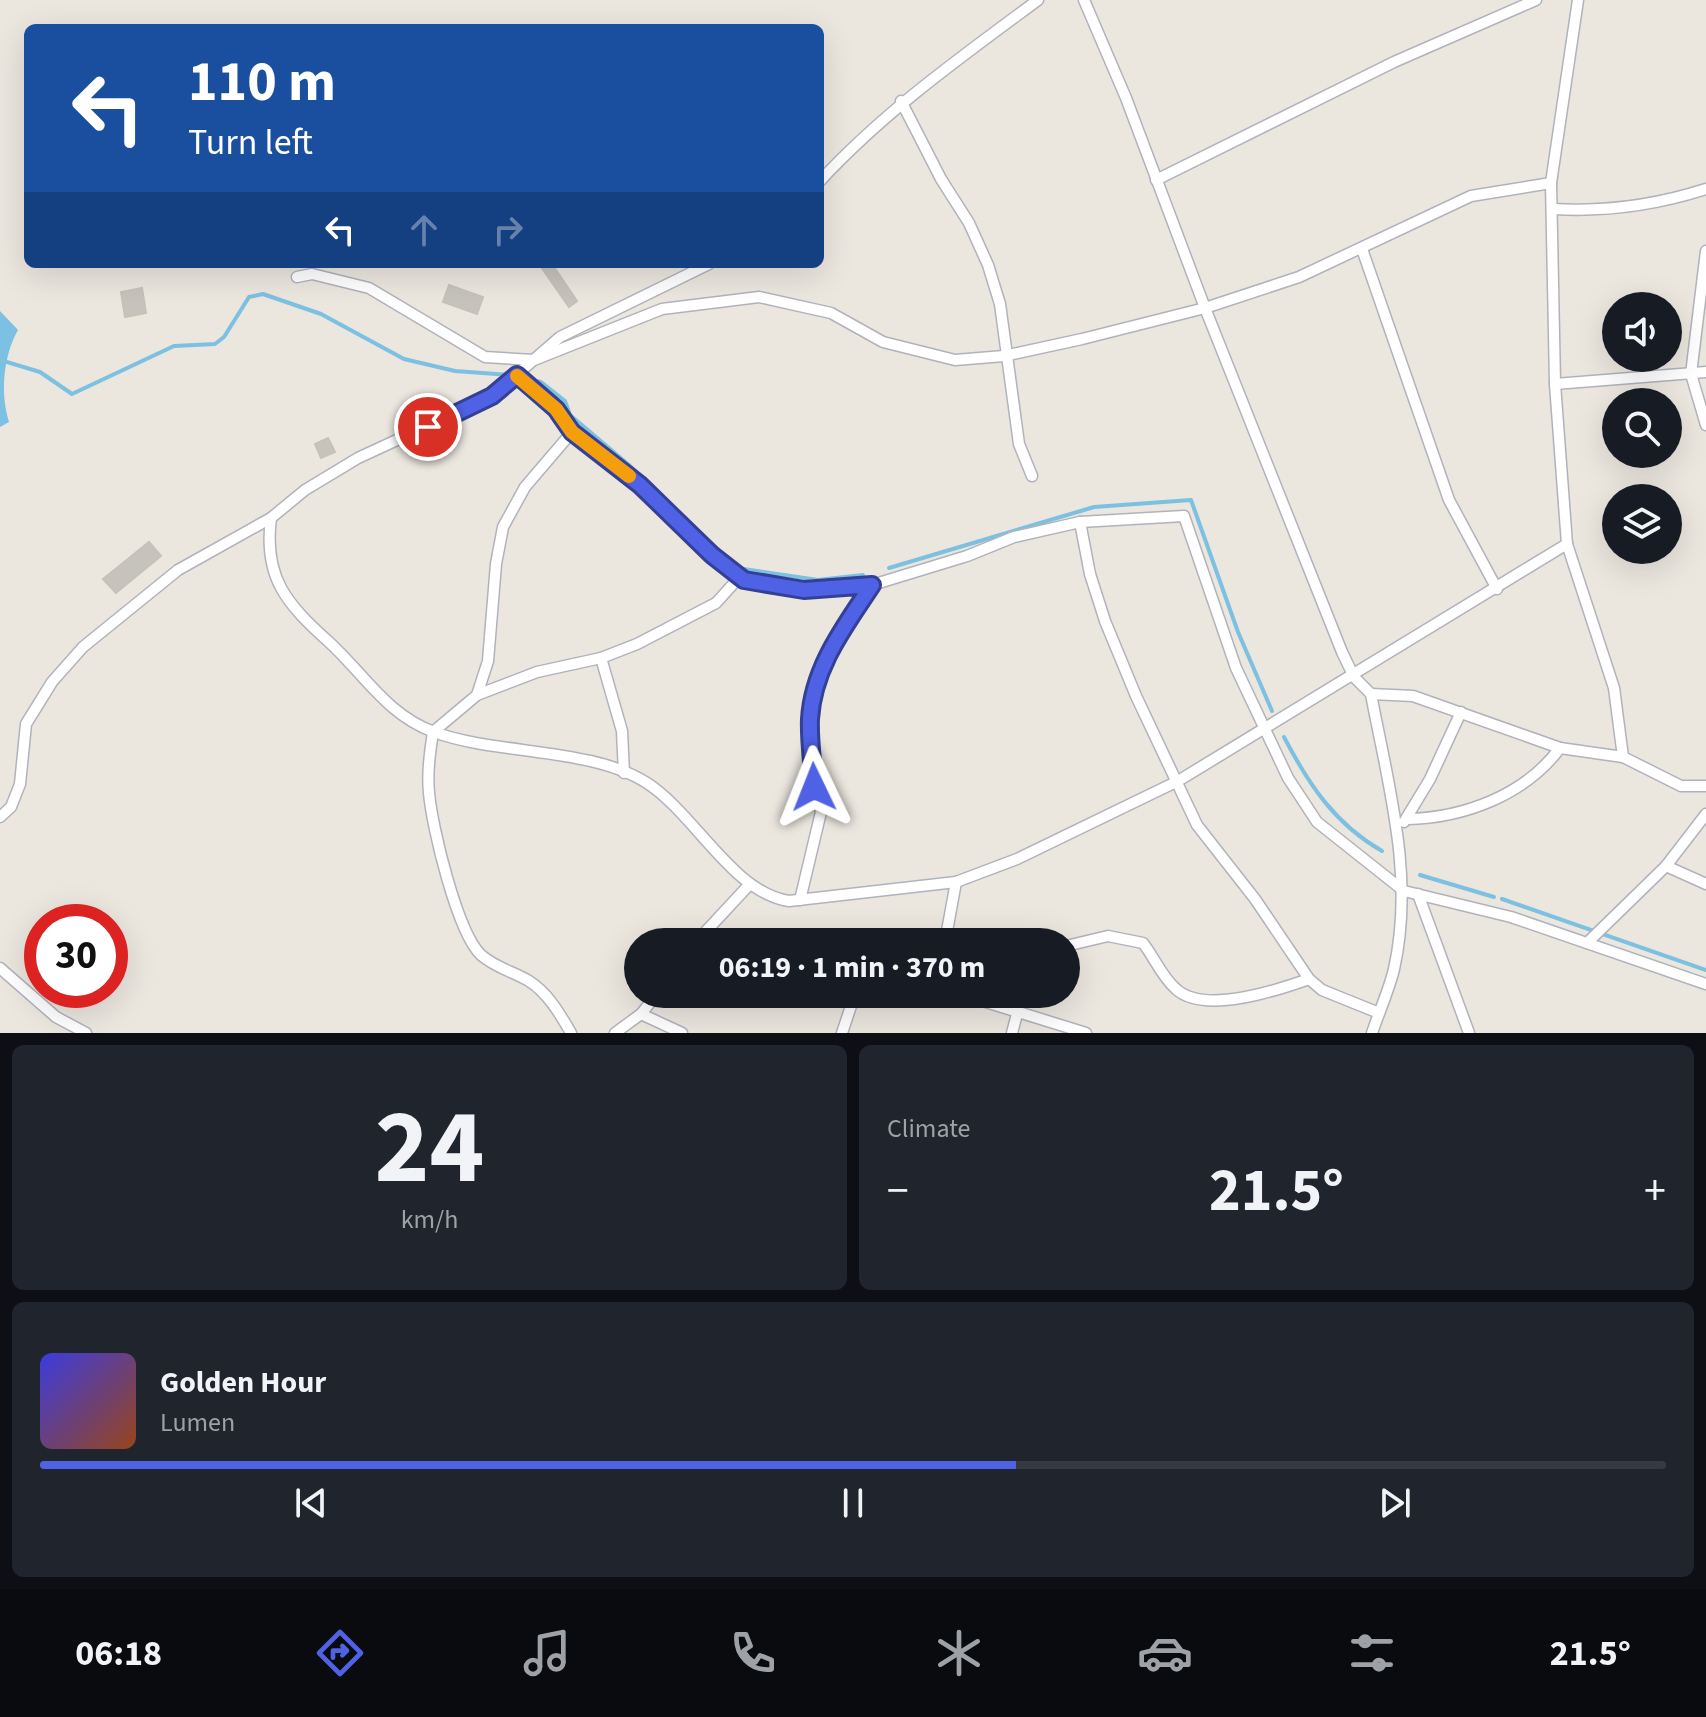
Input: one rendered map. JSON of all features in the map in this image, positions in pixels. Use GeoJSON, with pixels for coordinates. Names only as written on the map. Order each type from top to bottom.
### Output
{"type":"FeatureCollection","features":[{"type":"Feature","properties":{"kind":"street"},"geometry":{"type":"LineString","coordinates":[[824,176],[845,152],[901,101],[1038,0]]}},
{"type":"Feature","properties":{"kind":"street"},"geometry":{"type":"LineString","coordinates":[[1084,0],[1126,98],[1205,308],[1354,677],[1371,694],[1404,891],[1394,970],[1372,1033]]}},
{"type":"Feature","properties":{"kind":"street"},"geometry":{"type":"LineString","coordinates":[[1156,180],[1394,62],[1536,0]]}},
{"type":"Feature","properties":{"kind":"street"},"geometry":{"type":"LineString","coordinates":[[1578,0],[1551,183],[1554,209],[1555,384],[1567,544],[1614,688],[1623,757]]}},
{"type":"Feature","properties":{"kind":"street"},"geometry":{"type":"LineString","coordinates":[[901,101],[941,179],[969,223],[988,265],[1000,304],[1004,356],[1019,444],[1032,476]]}},
{"type":"Feature","properties":{"kind":"street"},"geometry":{"type":"LineString","coordinates":[[297,277],[312,274],[369,288],[485,357],[534,360],[662,309],[759,297],[831,313],[883,342],[955,360],[1004,356],[1205,308],[1299,277],[1471,196],[1551,183]]}},
{"type":"Feature","properties":{"kind":"street"},"geometry":{"type":"LineString","coordinates":[[1554,209],[1592,212],[1658,203],[1706,189]]}},
{"type":"Feature","properties":{"kind":"street"},"geometry":{"type":"LineString","coordinates":[[1362,249],[1449,500],[1497,589]]}},
{"type":"Feature","properties":{"kind":"street"},"geometry":{"type":"LineString","coordinates":[[1706,251],[1691,374],[1706,425]]}},
{"type":"Feature","properties":{"kind":"street"},"geometry":{"type":"LineString","coordinates":[[0,817],[11,807],[20,784],[26,724],[52,682],[83,647],[178,570],[271,518],[305,490],[358,458],[492,396],[560,337],[701,268]]}},
{"type":"Feature","properties":{"kind":"street"},"geometry":{"type":"LineString","coordinates":[[1555,384],[1706,372]]}},
{"type":"Feature","properties":{"kind":"street"},"geometry":{"type":"LineString","coordinates":[[517,375],[556,409],[572,432],[640,485],[712,555],[744,580]]}},
{"type":"Feature","properties":{"kind":"street"},"geometry":{"type":"LineString","coordinates":[[477,695],[488,661],[503,527],[525,487],[572,432]]}},
{"type":"Feature","properties":{"kind":"street"},"geometry":{"type":"LineString","coordinates":[[571,1033],[557,1007],[530,981],[496,968],[478,952],[466,930],[451,888],[429,795],[428,767],[433,732],[477,695],[537,672],[601,658],[637,644],[716,603],[735,582],[744,580],[804,590],[872,585],[967,556],[1014,537],[1080,522],[1184,516],[1236,668],[1288,778],[1317,822],[1404,891],[1511,917],[1706,984]]}},
{"type":"Feature","properties":{"kind":"street"},"geometry":{"type":"LineString","coordinates":[[271,518],[268,544],[270,564],[295,613],[339,652],[378,697],[433,732],[576,759],[645,782],[675,806],[749,885],[769,898],[800,900],[956,882],[1017,859],[1178,781],[1354,677],[1567,544]]}},
{"type":"Feature","properties":{"kind":"street"},"geometry":{"type":"LineString","coordinates":[[1080,522],[1090,574],[1105,621],[1136,696],[1197,825],[1255,899],[1309,979],[1322,990],[1379,1013]]}},
{"type":"Feature","properties":{"kind":"street"},"geometry":{"type":"LineString","coordinates":[[800,900],[821,812],[814,787],[810,718],[817,686],[827,655],[872,585]]}},
{"type":"Feature","properties":{"kind":"street"},"geometry":{"type":"LineString","coordinates":[[601,658],[622,731],[624,773]]}},
{"type":"Feature","properties":{"kind":"street"},"geometry":{"type":"LineString","coordinates":[[1371,694],[1413,696],[1560,748],[1623,757],[1681,786],[1706,786]]}},
{"type":"Feature","properties":{"kind":"street"},"geometry":{"type":"LineString","coordinates":[[1396,829],[1407,819],[1430,779],[1461,712]]}},
{"type":"Feature","properties":{"kind":"street"},"geometry":{"type":"LineString","coordinates":[[1407,819],[1434,818],[1468,810],[1518,788],[1544,768],[1560,748]]}},
{"type":"Feature","properties":{"kind":"street"},"geometry":{"type":"LineString","coordinates":[[1587,943],[1666,866],[1706,814]]}},
{"type":"Feature","properties":{"kind":"street"},"geometry":{"type":"LineString","coordinates":[[1666,866],[1706,884]]}},
{"type":"Feature","properties":{"kind":"street"},"geometry":{"type":"LineString","coordinates":[[948,928],[956,882]]}},
{"type":"Feature","properties":{"kind":"street"},"geometry":{"type":"LineString","coordinates":[[709,928],[749,885]]}},
{"type":"Feature","properties":{"kind":"street"},"geometry":{"type":"LineString","coordinates":[[1418,894],[1469,1033]]}},
{"type":"Feature","properties":{"kind":"street"},"geometry":{"type":"LineString","coordinates":[[1080,943],[1108,936],[1143,943],[1177,991],[1193,998],[1248,999],[1309,979]]}},
{"type":"Feature","properties":{"kind":"street"},"geometry":{"type":"LineString","coordinates":[[0,968],[56,1017],[86,1033]]}},
{"type":"Feature","properties":{"kind":"street"},"geometry":{"type":"LineString","coordinates":[[615,1033],[646,1008]]}},
{"type":"Feature","properties":{"kind":"street"},"geometry":{"type":"LineString","coordinates":[[842,1033],[850,1008]]}},
{"type":"Feature","properties":{"kind":"street"},"geometry":{"type":"LineString","coordinates":[[1013,1008],[1086,1033]]}},
{"type":"Feature","properties":{"kind":"street"},"geometry":{"type":"LineString","coordinates":[[1012,1033],[1018,1010]]}},
{"type":"Feature","properties":{"kind":"street"},"geometry":{"type":"LineString","coordinates":[[641,1014],[682,1033]]}},
{"type":"Feature","properties":{"kind":"water"},"geometry":{"type":"Polygon","coordinates":[[[0,311],[18,330],[4,375],[4,399],[9,422],[0,427],[0,311]]]}},
{"type":"Feature","properties":{"kind":"building"},"geometry":{"type":"Polygon","coordinates":[[[542,268],[555,268],[577,301],[569,307],[542,268]]]}},
{"type":"Feature","properties":{"kind":"building"},"geometry":{"type":"Polygon","coordinates":[[[449,285],[483,297],[477,314],[443,302],[449,285]]]}},
{"type":"Feature","properties":{"kind":"building"},"geometry":{"type":"Polygon","coordinates":[[[142,288],[146,313],[125,317],[121,292],[142,288]]]}},
{"type":"Feature","properties":{"kind":"building"},"geometry":{"type":"Polygon","coordinates":[[[328,438],[335,452],[321,458],[315,444],[328,438]]]}},
{"type":"Feature","properties":{"kind":"building"},"geometry":{"type":"Polygon","coordinates":[[[149,542],[161,556],[116,593],[103,579],[149,542]]]}},
{"type":"Feature","properties":{"kind":"waterway"},"geometry":{"type":"LineString","coordinates":[[0,360],[40,372],[72,394],[174,346],[215,344],[224,337],[249,297],[263,294],[321,314],[404,359],[455,371],[511,375]]}},
{"type":"Feature","properties":{"kind":"waterway"},"geometry":{"type":"LineString","coordinates":[[528,379],[541,382],[565,401],[570,415],[629,465],[737,568],[818,580],[863,575]]}},
{"type":"Feature","properties":{"kind":"waterway"},"geometry":{"type":"LineString","coordinates":[[889,568],[1094,507],[1191,500],[1238,632],[1272,711]]}},
{"type":"Feature","properties":{"kind":"waterway"},"geometry":{"type":"LineString","coordinates":[[1284,737],[1303,771],[1337,816],[1382,851]]}},
{"type":"Feature","properties":{"kind":"waterway"},"geometry":{"type":"LineString","coordinates":[[1420,875],[1494,897]]}},
{"type":"Feature","properties":{"kind":"waterway"},"geometry":{"type":"LineString","coordinates":[[1502,899],[1706,970]]}},
{"type":"Feature","properties":{"kind":"slow traffic"},"geometry":{"type":"LineString","coordinates":[[517,376],[556,409],[572,432],[629,476]]}},
{"type":"Feature","properties":{"kind":"route"},"geometry":{"type":"LineString","coordinates":[[428,427],[492,396],[517,375],[556,409],[572,432],[640,485],[712,555],[744,580],[804,590],[872,585],[827,655],[819,675],[810,718],[814,787]]}}]}
